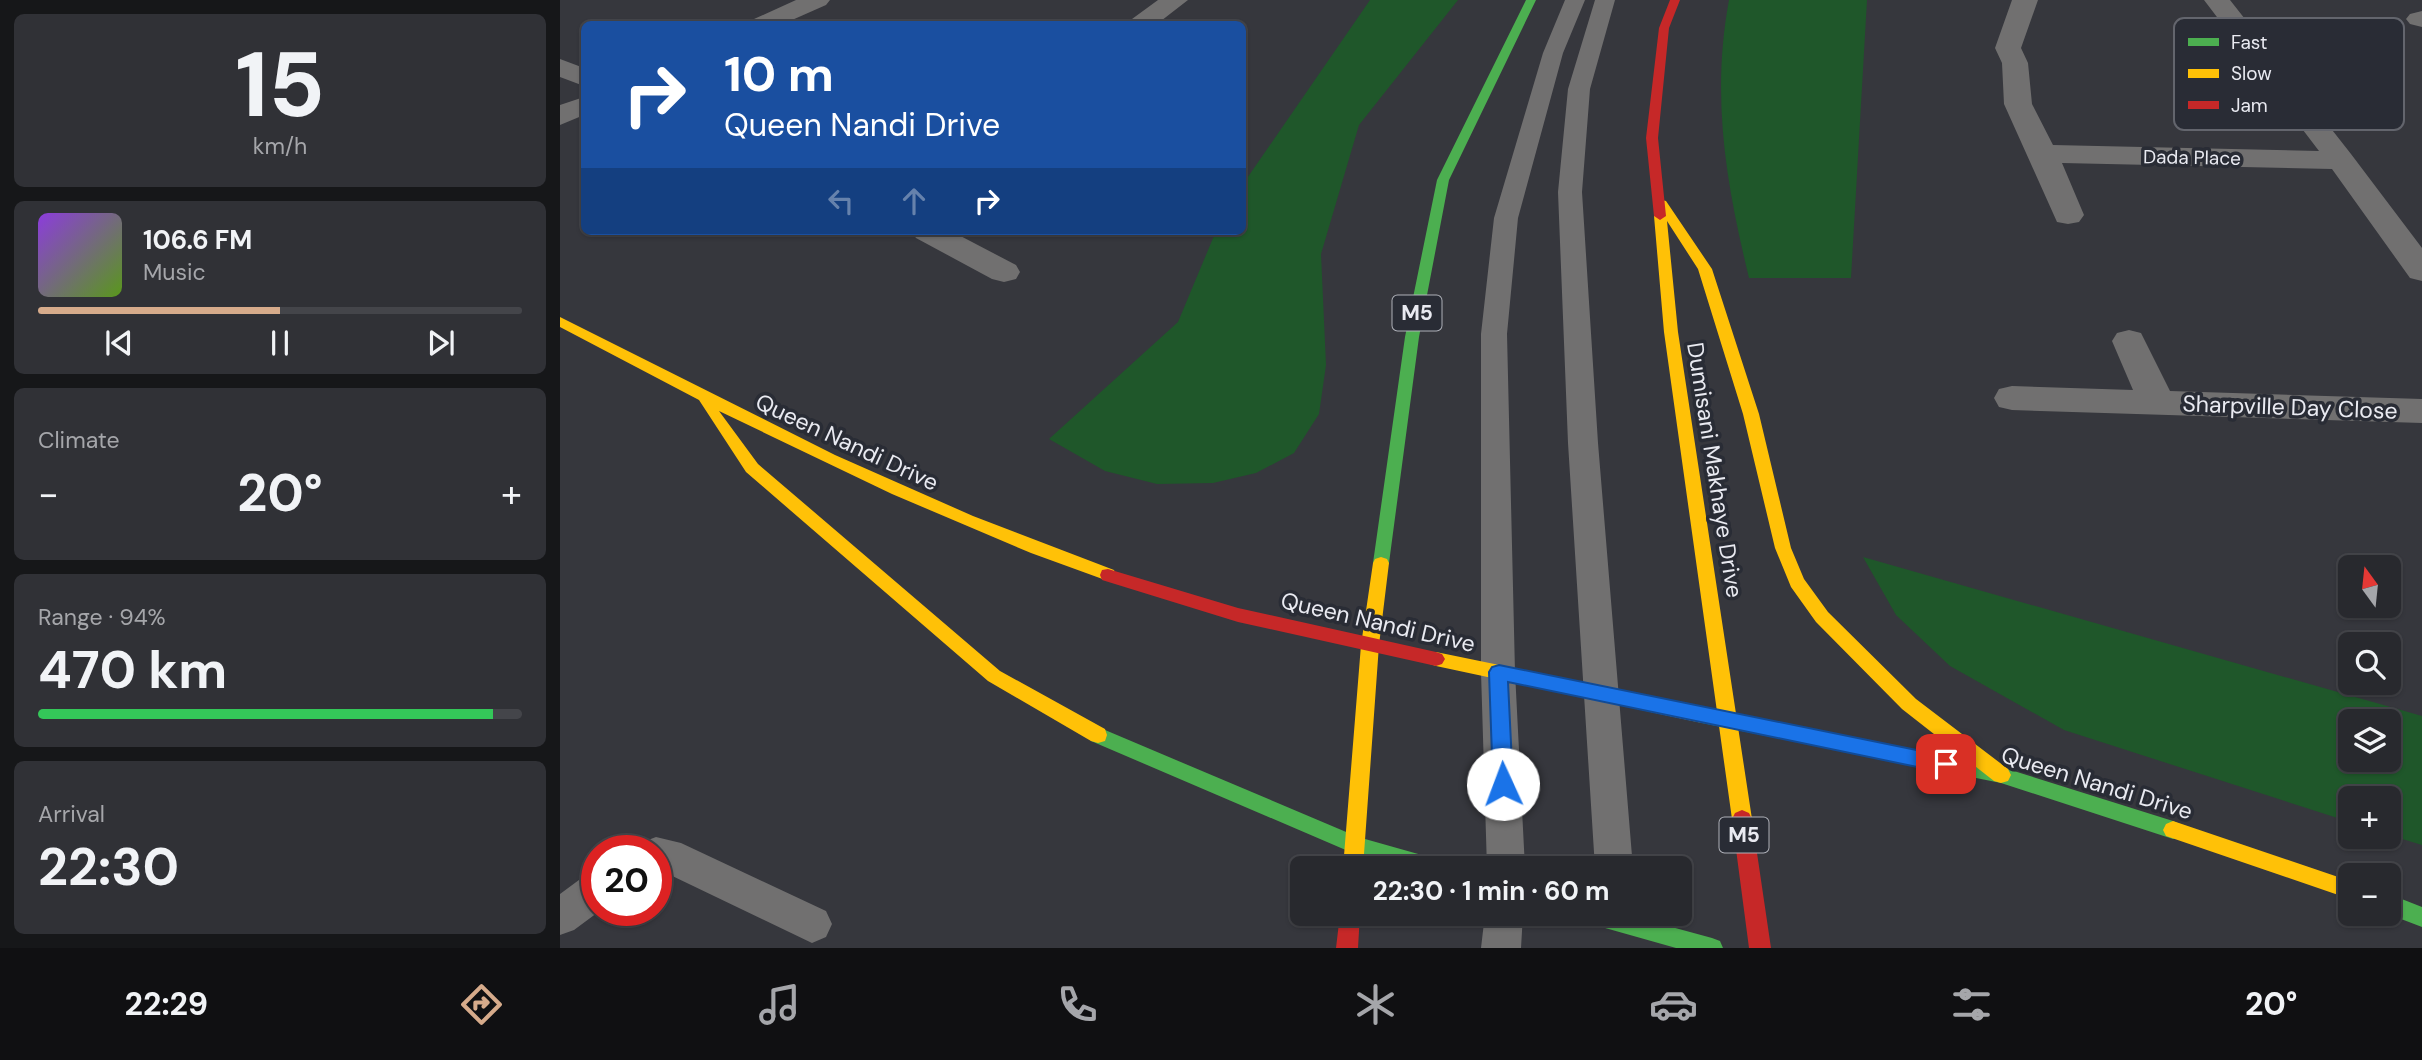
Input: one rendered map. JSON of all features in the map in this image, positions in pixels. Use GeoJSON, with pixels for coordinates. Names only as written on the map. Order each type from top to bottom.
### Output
{"type":"FeatureCollection","features":[{"type":"Feature","properties":{"kind":"main road","name":"M5"},"geometry":{"type":"LineString","coordinates":[[1354,856],[1370,645],[1412,337],[1443,180],[1531,0]]}},
{"type":"Feature","properties":{"kind":"main road","name":"Dumisani Makhaye Drive"},"geometry":{"type":"LineString","coordinates":[[1675,0],[1664,29],[1657,69],[1653,138],[1671,332],[1760,948]]}},
{"type":"Feature","properties":{"kind":"main road"},"geometry":{"type":"LineString","coordinates":[[1659,200],[1705,269],[1751,414],[1783,548],[1797,582],[1822,617],[1909,704],[2001,775]]}},
{"type":"Feature","properties":{"kind":"main road","name":"Queen Nandi Drive"},"geometry":{"type":"LineString","coordinates":[[560,321],[704,400],[914,500],[1037,550],[1202,605],[1370,645],[2001,775],[2085,800],[2338,886]]}},
{"type":"Feature","properties":{"kind":"main road","name":"Queen Nandi Drive"},"geometry":{"type":"LineString","coordinates":[[704,400],[752,468],[994,676],[1104,739],[1355,845],[1394,856]]}},
{"type":"Feature","properties":{"kind":"main road"},"geometry":{"type":"LineString","coordinates":[[2401,909],[2422,917]]}},
{"type":"Feature","properties":{"kind":"main road"},"geometry":{"type":"LineString","coordinates":[[1347,948],[1349,926]]}},
{"type":"Feature","properties":{"kind":"main road"},"geometry":{"type":"LineString","coordinates":[[1620,926],[1712,948]]}},
{"type":"Feature","properties":{"kind":"street"},"geometry":{"type":"LineString","coordinates":[[770,21],[817,0]]}},
{"type":"Feature","properties":{"kind":"street"},"geometry":{"type":"LineString","coordinates":[[1145,21],[1175,0]]}},
{"type":"Feature","properties":{"kind":"street"},"geometry":{"type":"LineString","coordinates":[[2025,0],[2008,48],[2015,63],[2018,104],[2043,154],[2068,215]]}},
{"type":"Feature","properties":{"kind":"street"},"geometry":{"type":"LineString","coordinates":[[2217,0],[2231,18]]}},
{"type":"Feature","properties":{"kind":"street"},"geometry":{"type":"LineString","coordinates":[[560,67],[581,77]]}},
{"type":"Feature","properties":{"kind":"street"},"geometry":{"type":"LineString","coordinates":[[560,116],[581,106]]}},
{"type":"Feature","properties":{"kind":"street"},"geometry":{"type":"LineString","coordinates":[[2318,130],[2422,271]]}},
{"type":"Feature","properties":{"kind":"street","name":"Dada Place"},"geometry":{"type":"LineString","coordinates":[[2043,154],[2341,160]]}},
{"type":"Feature","properties":{"kind":"street"},"geometry":{"type":"LineString","coordinates":[[935,235],[1004,272]]}},
{"type":"Feature","properties":{"kind":"street","name":"Sharpville Day Close"},"geometry":{"type":"LineString","coordinates":[[2129,341],[2157,403]]}},
{"type":"Feature","properties":{"kind":"street","name":"Sharpville Day Close"},"geometry":{"type":"LineString","coordinates":[[2012,398],[2422,411]]}},
{"type":"Feature","properties":{"kind":"lane"},"geometry":{"type":"LineString","coordinates":[[1506,856],[1499,672],[1494,334],[1506,218],[1553,53],[1575,0]]}},
{"type":"Feature","properties":{"kind":"lane"},"geometry":{"type":"LineString","coordinates":[[1605,0],[1579,89],[1570,192],[1613,856]]}},
{"type":"Feature","properties":{"kind":"lane"},"geometry":{"type":"LineString","coordinates":[[672,857],[812,924]]}},
{"type":"Feature","properties":{"kind":"lane"},"geometry":{"type":"LineString","coordinates":[[560,917],[581,902]]}},
{"type":"Feature","properties":{"kind":"lane"},"geometry":{"type":"LineString","coordinates":[[1501,948],[1503,926]]}},
{"type":"Feature","properties":{"kind":"green space"},"geometry":{"type":"Polygon","coordinates":[[[1370,0],[1458,0],[1359,125],[1321,254],[1326,365],[1319,414],[1294,453],[1256,473],[1213,483],[1157,484],[1105,471],[1049,439],[1178,322],[1214,235],[1246,235],[1246,180],[1370,0]]]}},
{"type":"Feature","properties":{"kind":"green space"},"geometry":{"type":"Polygon","coordinates":[[[1729,0],[1867,0],[1851,278],[1749,278],[1728,174],[1721,106],[1721,71],[1729,0]]]}},
{"type":"Feature","properties":{"kind":"green space"},"geometry":{"type":"Polygon","coordinates":[[[1863,557],[2338,692],[2338,695],[2348,695],[2397,709],[2338,709],[2338,772],[2401,772],[2401,710],[2422,716],[2422,845],[2401,839],[2401,786],[2338,786],[2338,818],[2064,730],[1950,666],[1896,615],[1863,557]]]}},
{"type":"Feature","properties":{"kind":"traffic: fast"},"geometry":{"type":"LineString","coordinates":[[1381,563],[1412,337],[1443,180],[1531,0]]}},
{"type":"Feature","properties":{"kind":"traffic: fast"},"geometry":{"type":"LineString","coordinates":[[1702,715],[2001,775],[2173,830]]}},
{"type":"Feature","properties":{"kind":"traffic: fast"},"geometry":{"type":"LineString","coordinates":[[1098,735],[1355,845],[1394,856]]}},
{"type":"Feature","properties":{"kind":"traffic: fast"},"geometry":{"type":"LineString","coordinates":[[2401,909],[2422,917]]}},
{"type":"Feature","properties":{"kind":"traffic: fast"},"geometry":{"type":"LineString","coordinates":[[1634,926],[1712,948]]}},
{"type":"Feature","properties":{"kind":"traffic: slow"},"geometry":{"type":"LineString","coordinates":[[1662,204],[1705,269],[1751,414],[1783,548],[1797,582],[1822,617],[1909,704],[2001,775]]}},
{"type":"Feature","properties":{"kind":"traffic: slow"},"geometry":{"type":"LineString","coordinates":[[1660,216],[1671,332],[1742,819]]}},
{"type":"Feature","properties":{"kind":"traffic: slow"},"geometry":{"type":"LineString","coordinates":[[560,321],[694,392],[898,490],[1108,575]]}},
{"type":"Feature","properties":{"kind":"traffic: slow"},"geometry":{"type":"LineString","coordinates":[[705,402],[752,468],[994,676],[1098,735]]}},
{"type":"Feature","properties":{"kind":"traffic: slow"},"geometry":{"type":"LineString","coordinates":[[1354,856],[1370,645],[1381,563]]}},
{"type":"Feature","properties":{"kind":"traffic: slow"},"geometry":{"type":"LineString","coordinates":[[1436,659],[1702,715]]}},
{"type":"Feature","properties":{"kind":"traffic: slow"},"geometry":{"type":"LineString","coordinates":[[2173,830],[2338,886]]}},
{"type":"Feature","properties":{"kind":"traffic: jam"},"geometry":{"type":"LineString","coordinates":[[1660,216],[1652,138],[1664,28],[1675,0]]}},
{"type":"Feature","properties":{"kind":"traffic: jam"},"geometry":{"type":"LineString","coordinates":[[1108,575],[1238,615],[1436,659]]}},
{"type":"Feature","properties":{"kind":"traffic: jam"},"geometry":{"type":"LineString","coordinates":[[1742,819],[1760,948]]}},
{"type":"Feature","properties":{"kind":"traffic: jam"},"geometry":{"type":"LineString","coordinates":[[1347,948],[1349,926]]}},
{"type":"Feature","properties":{"kind":"route"},"geometry":{"type":"LineString","coordinates":[[1503,784],[1499,672],[1946,764]]}}]}
